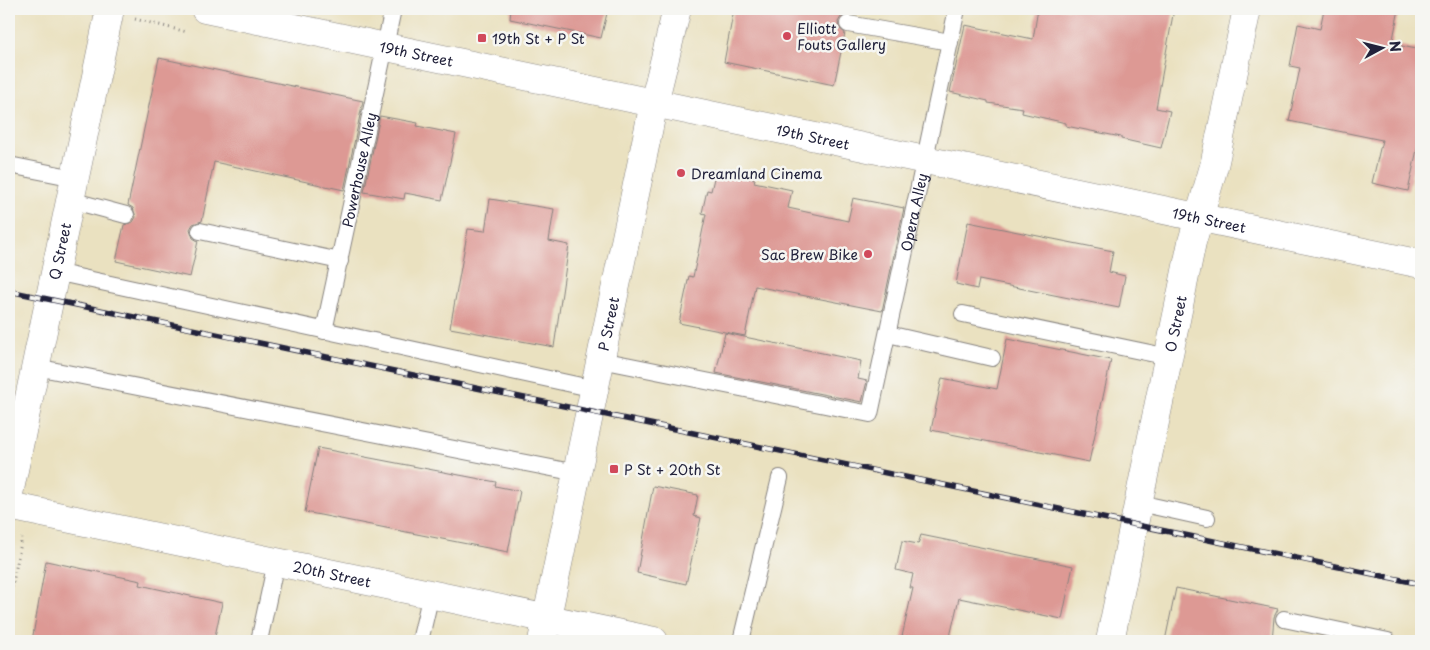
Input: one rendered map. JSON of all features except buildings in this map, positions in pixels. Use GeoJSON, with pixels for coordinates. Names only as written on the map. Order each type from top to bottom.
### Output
{"type":"FeatureCollection","features":[{"type":"Feature","properties":{"kind":"main road","name":"Q Street"},"geometry":{"type":"LineString","coordinates":[[9,494],[110,9]]}},
{"type":"Feature","properties":{"kind":"main road","name":"19th Street"},"geometry":{"type":"LineString","coordinates":[[205,9],[1421,264]]}},
{"type":"Feature","properties":{"kind":"main road","name":"P Street"},"geometry":{"type":"LineString","coordinates":[[545,630],[654,103],[677,9]]}},
{"type":"Feature","properties":{"kind":"main road","name":"O Street"},"geometry":{"type":"LineString","coordinates":[[1110,641],[1199,218],[1214,166],[1247,9]]}},
{"type":"Feature","properties":{"kind":"main road","name":"20th Street"},"geometry":{"type":"LineString","coordinates":[[9,506],[431,594],[545,630],[654,641]]}},
{"type":"Feature","properties":{"kind":"lane","name":"Powerhouse Alley"},"geometry":{"type":"LineString","coordinates":[[324,331],[393,9]]}},
{"type":"Feature","properties":{"kind":"lane","name":"Opera Alley"},"geometry":{"type":"LineString","coordinates":[[601,360],[870,414],[957,9]]}},
{"type":"Feature","properties":{"kind":"lane"},"geometry":{"type":"LineString","coordinates":[[848,24],[950,42]]}},
{"type":"Feature","properties":{"kind":"lane"},"geometry":{"type":"LineString","coordinates":[[9,165],[72,189],[126,215]]}},
{"type":"Feature","properties":{"kind":"lane"},"geometry":{"type":"LineString","coordinates":[[200,231],[340,261]]}},
{"type":"Feature","properties":{"kind":"lane"},"geometry":{"type":"LineString","coordinates":[[55,272],[595,389]]}},
{"type":"Feature","properties":{"kind":"lane"},"geometry":{"type":"LineString","coordinates":[[963,314],[1170,357]]}},
{"type":"Feature","properties":{"kind":"lane"},"geometry":{"type":"LineString","coordinates":[[888,334],[992,358]]}},
{"type":"Feature","properties":{"kind":"lane"},"geometry":{"type":"LineString","coordinates":[[36,368],[577,473]]}},
{"type":"Feature","properties":{"kind":"lane"},"geometry":{"type":"LineString","coordinates":[[741,641],[780,478]]}},
{"type":"Feature","properties":{"kind":"lane"},"geometry":{"type":"LineString","coordinates":[[1139,503],[1207,518]]}},
{"type":"Feature","properties":{"kind":"lane"},"geometry":{"type":"LineString","coordinates":[[260,641],[276,562]]}},
{"type":"Feature","properties":{"kind":"lane"},"geometry":{"type":"LineString","coordinates":[[420,641],[431,594]]}},
{"type":"Feature","properties":{"kind":"lane"},"geometry":{"type":"LineString","coordinates":[[1284,619],[1390,640]]}},
{"type":"Feature","properties":{"kind":"railway"},"geometry":{"type":"LineString","coordinates":[[9,291],[1421,584]]}},
{"type":"Feature","properties":{"kind":"place","name":"Elliott Fouts Gallery"},"geometry":{"type":"Point","coordinates":[787,36]}},
{"type":"Feature","properties":{"kind":"place","name":"19th St + P St"},"geometry":{"type":"Point","coordinates":[482,38]}},
{"type":"Feature","properties":{"kind":"place","name":"Dreamland Cinema"},"geometry":{"type":"Point","coordinates":[681,173]}},
{"type":"Feature","properties":{"kind":"place","name":"Sac Brew Bike"},"geometry":{"type":"Point","coordinates":[868,254]}},
{"type":"Feature","properties":{"kind":"place","name":"P St + 20th St"},"geometry":{"type":"Point","coordinates":[614,469]}}]}
